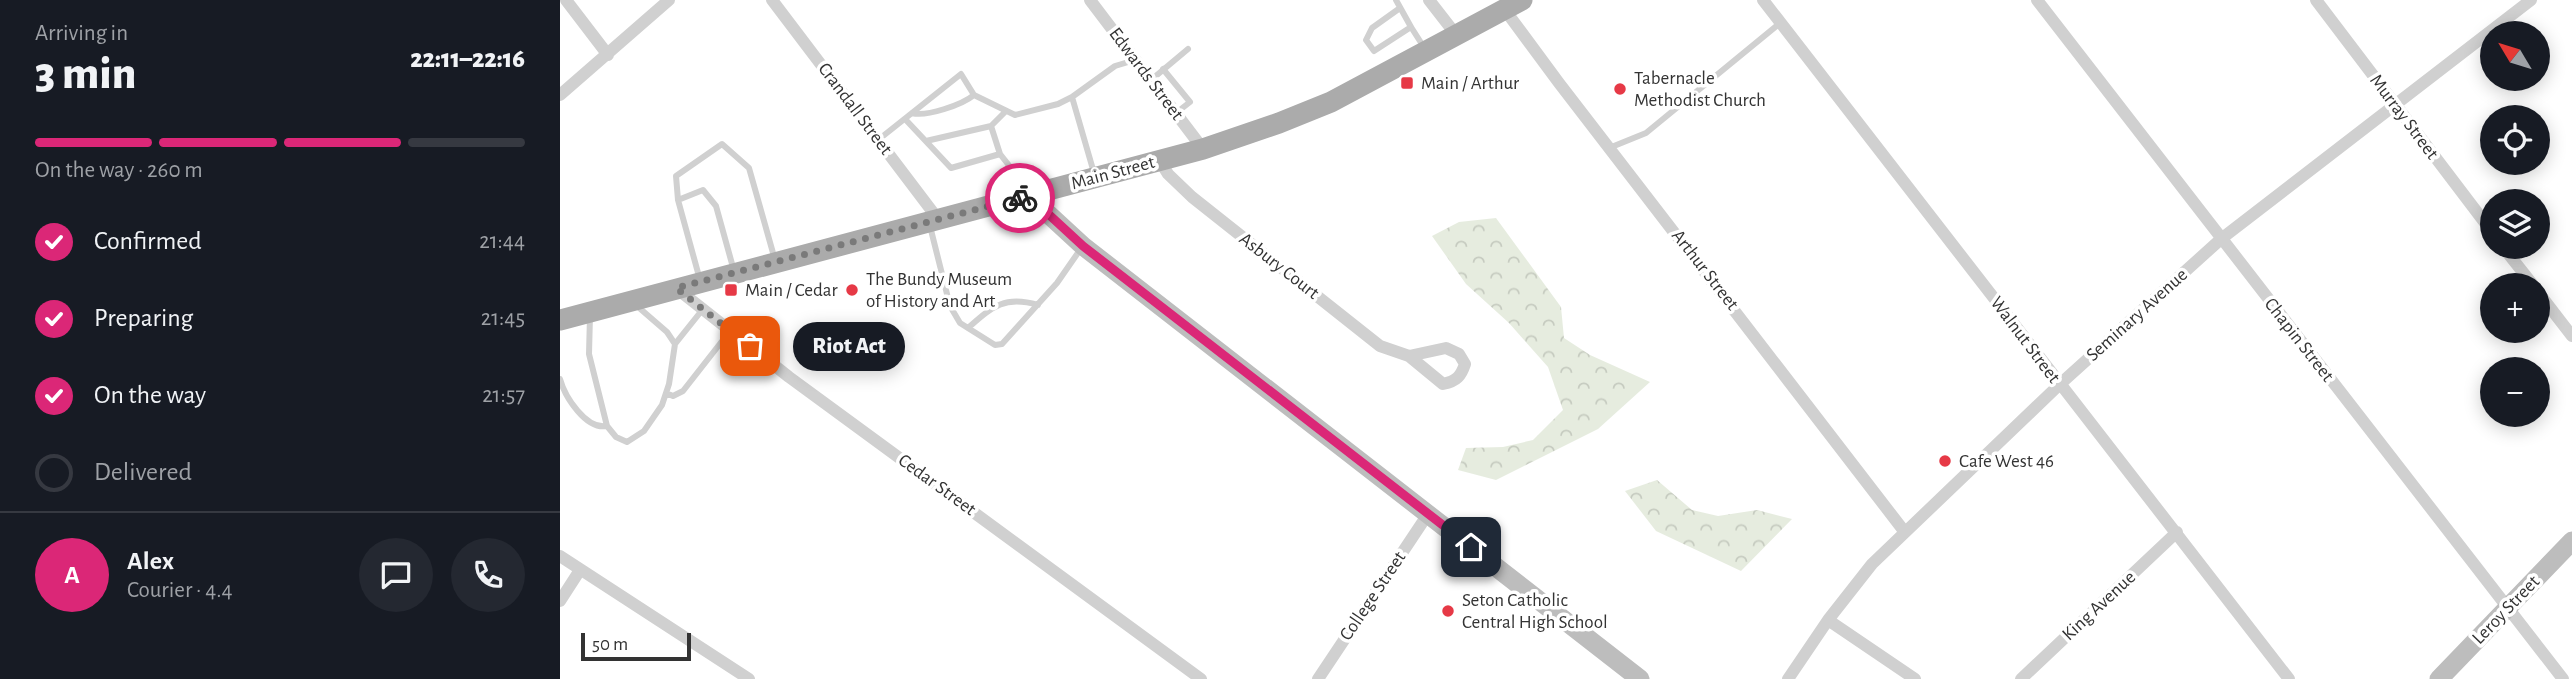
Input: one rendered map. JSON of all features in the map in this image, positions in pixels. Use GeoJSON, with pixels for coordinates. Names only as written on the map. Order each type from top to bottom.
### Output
{"type":"FeatureCollection","features":[{"type":"Feature","properties":{"kind":"main road","name":"Main Street"},"geometry":{"type":"LineString","coordinates":[[560,320],[1203,149],[1331,102],[1514,5]]}},
{"type":"Feature","properties":{"kind":"street"},"geometry":{"type":"LineString","coordinates":[[566,0],[608,55]]}},
{"type":"Feature","properties":{"kind":"street"},"geometry":{"type":"LineString","coordinates":[[560,95],[669,0]]}},
{"type":"Feature","properties":{"kind":"street","name":"Crandall Street"},"geometry":{"type":"LineString","coordinates":[[772,0],[878,140],[933,220]]}},
{"type":"Feature","properties":{"kind":"street","name":"Edwards Street"},"geometry":{"type":"LineString","coordinates":[[1090,0],[1203,149]]}},
{"type":"Feature","properties":{"kind":"street"},"geometry":{"type":"LineString","coordinates":[[1429,0],[1457,36]]}},
{"type":"Feature","properties":{"kind":"street","name":"Walnut Street"},"geometry":{"type":"LineString","coordinates":[[1763,0],[2289,679]]}},
{"type":"Feature","properties":{"kind":"street","name":"Chapin Street"},"geometry":{"type":"LineString","coordinates":[[2037,0],[2563,679]]}},
{"type":"Feature","properties":{"kind":"street","name":"Murray Street"},"geometry":{"type":"LineString","coordinates":[[2316,0],[2480,217]]}},
{"type":"Feature","properties":{"kind":"street","name":"Seminary Avenue"},"geometry":{"type":"LineString","coordinates":[[1788,679],[1828,620],[1872,564],[2059,385],[2221,239],[2531,0]]}},
{"type":"Feature","properties":{"kind":"street","name":"Arthur Street"},"geometry":{"type":"LineString","coordinates":[[1514,5],[1609,148],[1905,531]]}},
{"type":"Feature","properties":{"kind":"street","name":"Asbury Court"},"geometry":{"type":"LineString","coordinates":[[1160,161],[1168,174],[1192,197],[1380,346],[1409,356]]}},
{"type":"Feature","properties":{"kind":"street"},"geometry":{"type":"LineString","coordinates":[[1032,195],[1045,211],[1083,246],[1640,679]]}},
{"type":"Feature","properties":{"kind":"street"},"geometry":{"type":"LineString","coordinates":[[2512,259],[2524,273]]}},
{"type":"Feature","properties":{"kind":"street","name":"Cedar Street"},"geometry":{"type":"LineString","coordinates":[[676,288],[789,377],[1201,679]]}},
{"type":"Feature","properties":{"kind":"street"},"geometry":{"type":"LineString","coordinates":[[2550,308],[2572,336]]}},
{"type":"Feature","properties":{"kind":"street","name":"College Street"},"geometry":{"type":"LineString","coordinates":[[1318,679],[1428,514]]}},
{"type":"Feature","properties":{"kind":"street","name":"King Avenue"},"geometry":{"type":"LineString","coordinates":[[2021,679],[2176,532]]}},
{"type":"Feature","properties":{"kind":"street","name":"Leroy Street"},"geometry":{"type":"LineString","coordinates":[[2439,679],[2572,541]]}},
{"type":"Feature","properties":{"kind":"street"},"geometry":{"type":"LineString","coordinates":[[560,556],[749,679]]}},
{"type":"Feature","properties":{"kind":"street"},"geometry":{"type":"LineString","coordinates":[[560,601],[580,570]]}},
{"type":"Feature","properties":{"kind":"street"},"geometry":{"type":"LineString","coordinates":[[1828,620],[1915,679]]}},
{"type":"Feature","properties":{"kind":"lane"},"geometry":{"type":"LineString","coordinates":[[1396,0],[1427,52]]}},
{"type":"Feature","properties":{"kind":"lane"},"geometry":{"type":"LineString","coordinates":[[1387,73],[1366,40],[1372,28],[1400,8]]}},
{"type":"Feature","properties":{"kind":"lane"},"geometry":{"type":"LineString","coordinates":[[1609,148],[1646,133],[1780,23]]}},
{"type":"Feature","properties":{"kind":"lane"},"geometry":{"type":"LineString","coordinates":[[1374,51],[1411,27]]}},
{"type":"Feature","properties":{"kind":"lane"},"geometry":{"type":"LineString","coordinates":[[1151,80],[1188,49]]}},
{"type":"Feature","properties":{"kind":"lane"},"geometry":{"type":"LineString","coordinates":[[878,140],[961,74],[974,95],[1015,115],[1058,104],[1115,66],[1135,60]]}},
{"type":"Feature","properties":{"kind":"lane"},"geometry":{"type":"LineString","coordinates":[[1163,69],[1190,102],[1176,113]]}},
{"type":"Feature","properties":{"kind":"lane"},"geometry":{"type":"LineString","coordinates":[[912,113],[920,115],[966,102],[974,95]]}},
{"type":"Feature","properties":{"kind":"lane"},"geometry":{"type":"LineString","coordinates":[[1072,97],[1096,178]]}},
{"type":"Feature","properties":{"kind":"lane"},"geometry":{"type":"LineString","coordinates":[[926,141],[992,126],[1006,111]]}},
{"type":"Feature","properties":{"kind":"lane"},"geometry":{"type":"LineString","coordinates":[[905,119],[951,168],[1000,154]]}},
{"type":"Feature","properties":{"kind":"lane"},"geometry":{"type":"LineString","coordinates":[[992,126],[1000,154],[1032,195]]}},
{"type":"Feature","properties":{"kind":"lane"},"geometry":{"type":"LineString","coordinates":[[700,282],[678,200],[676,176],[722,144],[749,168],[776,261]]}},
{"type":"Feature","properties":{"kind":"lane"},"geometry":{"type":"LineString","coordinates":[[678,200],[703,190],[716,205],[734,273]]}},
{"type":"Feature","properties":{"kind":"lane"},"geometry":{"type":"LineString","coordinates":[[933,220],[950,306],[960,323],[995,345],[1002,344],[1057,284],[1083,246]]}},
{"type":"Feature","properties":{"kind":"lane"},"geometry":{"type":"LineString","coordinates":[[968,328],[1000,303],[1023,300],[1038,304]]}},
{"type":"Feature","properties":{"kind":"lane"},"geometry":{"type":"LineString","coordinates":[[626,302],[646,313],[667,332],[675,344]]}},
{"type":"Feature","properties":{"kind":"lane"},"geometry":{"type":"LineString","coordinates":[[591,312],[589,347],[607,426],[622,441],[633,440],[655,417],[666,393],[675,344],[703,309]]}},
{"type":"Feature","properties":{"kind":"lane"},"geometry":{"type":"LineString","coordinates":[[666,393],[673,396],[684,391],[730,331]]}},
{"type":"Feature","properties":{"kind":"lane"},"geometry":{"type":"LineString","coordinates":[[560,379],[572,405],[597,425],[607,426]]}},
{"type":"Feature","properties":{"kind":"green space"},"geometry":{"type":"Polygon","coordinates":[[[1496,218],[1561,307],[1564,338],[1590,355],[1650,382],[1598,429],[1496,480],[1458,470],[1466,448],[1503,447],[1533,440],[1563,410],[1548,367],[1509,323],[1466,284],[1432,236],[1459,222],[1496,218]]]}},
{"type":"Feature","properties":{"kind":"green space"},"geometry":{"type":"Polygon","coordinates":[[[1657,480],[1692,510],[1718,516],[1757,510],[1792,519],[1741,571],[1656,531],[1625,491],[1657,480]]]}},
{"type":"Feature","properties":{"kind":"way so far"},"geometry":{"type":"LineString","coordinates":[[750,346],[676,288],[1020,198]]}},
{"type":"Feature","properties":{"kind":"place","name":"Main / Arthur"},"geometry":{"type":"Point","coordinates":[1407,83]}},
{"type":"Feature","properties":{"kind":"place","name":"Tabernacle Methodist Church"},"geometry":{"type":"Point","coordinates":[1620,89]}},
{"type":"Feature","properties":{"kind":"place","name":"Main / Cedar"},"geometry":{"type":"Point","coordinates":[731,290]}},
{"type":"Feature","properties":{"kind":"place","name":"The Bundy Museum of History and Art"},"geometry":{"type":"Point","coordinates":[852,290]}},
{"type":"Feature","properties":{"kind":"place","name":"Riot Act"},"geometry":{"type":"Point","coordinates":[750,346]}},
{"type":"Feature","properties":{"kind":"place","name":"Cafe West 46"},"geometry":{"type":"Point","coordinates":[1945,461]}},
{"type":"Feature","properties":{"kind":"place","name":"Seton Catholic Central High School"},"geometry":{"type":"Point","coordinates":[1448,611]}},
{"type":"Feature","properties":{"kind":"route"},"geometry":{"type":"LineString","coordinates":[[1020,198],[1032,195],[1045,211],[1083,246],[1471,547]]}}]}
